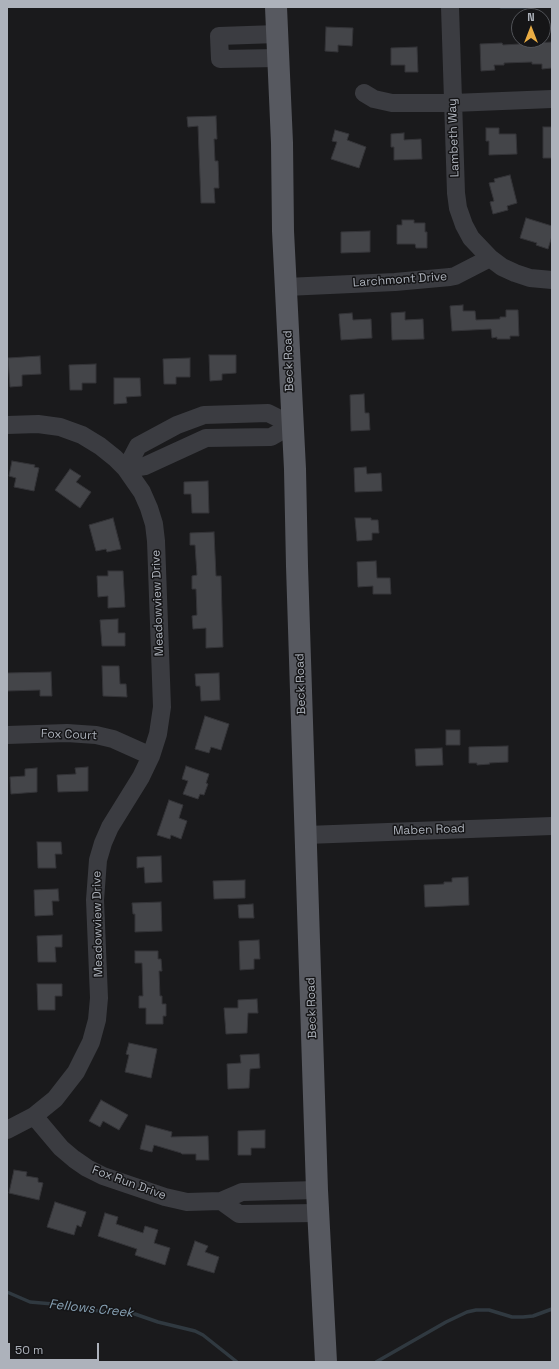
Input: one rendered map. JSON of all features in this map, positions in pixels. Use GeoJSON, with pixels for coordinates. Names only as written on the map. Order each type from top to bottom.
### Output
{"type":"FeatureCollection","features":[{"type":"Feature","properties":{"kind":"main road","name":"Beck Road"},"geometry":{"type":"LineString","coordinates":[[276,7],[282,143],[281,195],[295,469],[317,1190],[326,1362]]}},
{"type":"Feature","properties":{"kind":"street","name":"Lambeth Way"},"geometry":{"type":"LineString","coordinates":[[450,7],[456,193],[458,208],[464,225],[471,238],[490,258]]}},
{"type":"Feature","properties":{"kind":"street"},"geometry":{"type":"LineString","coordinates":[[277,34],[219,36],[220,59],[278,58]]}},
{"type":"Feature","properties":{"kind":"street"},"geometry":{"type":"LineString","coordinates":[[364,93],[374,99],[392,103],[453,103],[552,99]]}},
{"type":"Feature","properties":{"kind":"street"},"geometry":{"type":"LineString","coordinates":[[490,258],[502,267],[515,273],[530,278],[552,280]]}},
{"type":"Feature","properties":{"kind":"street","name":"Larchmont Drive"},"geometry":{"type":"LineString","coordinates":[[286,286],[396,282],[450,277],[455,276],[490,258]]}},
{"type":"Feature","properties":{"kind":"street"},"geometry":{"type":"LineString","coordinates":[[126,469],[138,446],[177,425],[204,416],[268,413],[292,425]]}},
{"type":"Feature","properties":{"kind":"street"},"geometry":{"type":"LineString","coordinates":[[204,416],[206,438]]}},
{"type":"Feature","properties":{"kind":"street","name":"Meadowview Drive"},"geometry":{"type":"LineString","coordinates":[[7,425],[38,424],[60,427],[82,435],[100,446],[115,458],[126,469],[142,492],[154,524],[156,541],[162,707],[158,734],[151,756],[141,776],[110,826],[98,860],[95,900],[99,998],[97,1020],[91,1042],[83,1061],[68,1083],[55,1098],[34,1116],[7,1130]]}},
{"type":"Feature","properties":{"kind":"street"},"geometry":{"type":"LineString","coordinates":[[126,469],[145,466],[206,438],[271,438],[292,425]]}},
{"type":"Feature","properties":{"kind":"street","name":"Fox Court"},"geometry":{"type":"LineString","coordinates":[[7,735],[67,733],[96,735],[113,740],[151,756]]}},
{"type":"Feature","properties":{"kind":"street","name":"Maben Road"},"geometry":{"type":"LineString","coordinates":[[306,835],[552,826]]}},
{"type":"Feature","properties":{"kind":"street","name":"Fox Run Drive"},"geometry":{"type":"LineString","coordinates":[[34,1116],[61,1148],[87,1168],[104,1176],[165,1197],[187,1202],[221,1201],[242,1192],[317,1190]]}},
{"type":"Feature","properties":{"kind":"street"},"geometry":{"type":"LineString","coordinates":[[221,1201],[239,1214],[318,1213]]}},
{"type":"Feature","properties":{"kind":"building"},"geometry":{"type":"Polygon","coordinates":[[[326,27],[353,28],[352,46],[338,45],[338,52],[325,51],[326,27]]]}},
{"type":"Feature","properties":{"kind":"building"},"geometry":{"type":"Polygon","coordinates":[[[551,42],[552,68],[542,69],[542,64],[532,64],[532,62],[504,63],[504,65],[494,65],[495,70],[481,71],[480,44],[502,43],[503,45],[511,45],[511,48],[551,48],[551,42]]]}},
{"type":"Feature","properties":{"kind":"building"},"geometry":{"type":"Polygon","coordinates":[[[417,47],[418,72],[405,72],[405,65],[391,65],[391,48],[417,47]]]}},
{"type":"Feature","properties":{"kind":"building"},"geometry":{"type":"Polygon","coordinates":[[[216,116],[217,139],[214,139],[215,161],[218,161],[219,188],[214,188],[215,203],[201,203],[198,126],[188,127],[187,117],[216,116]]]}},
{"type":"Feature","properties":{"kind":"building"},"geometry":{"type":"Polygon","coordinates":[[[543,127],[552,127],[552,158],[543,158],[543,127]]]}},
{"type":"Feature","properties":{"kind":"building"},"geometry":{"type":"Polygon","coordinates":[[[486,128],[499,128],[499,134],[516,134],[517,154],[489,155],[489,141],[486,141],[486,128]]]}},
{"type":"Feature","properties":{"kind":"building"},"geometry":{"type":"Polygon","coordinates":[[[335,130],[349,134],[347,140],[366,147],[359,168],[331,159],[337,142],[332,141],[335,130]]]}},
{"type":"Feature","properties":{"kind":"building"},"geometry":{"type":"Polygon","coordinates":[[[404,133],[404,140],[421,139],[422,159],[394,160],[394,147],[391,147],[391,134],[404,133]]]}},
{"type":"Feature","properties":{"kind":"building"},"geometry":{"type":"Polygon","coordinates":[[[510,175],[517,203],[507,206],[508,210],[493,214],[490,202],[494,201],[489,183],[495,182],[494,179],[510,175]]]}},
{"type":"Feature","properties":{"kind":"building"},"geometry":{"type":"Polygon","coordinates":[[[526,218],[552,226],[552,236],[548,249],[536,245],[537,243],[520,238],[526,218]]]}},
{"type":"Feature","properties":{"kind":"building"},"geometry":{"type":"Polygon","coordinates":[[[402,220],[414,220],[414,223],[425,223],[425,232],[427,232],[427,248],[416,248],[415,244],[397,244],[397,225],[402,225],[402,220]]]}},
{"type":"Feature","properties":{"kind":"building"},"geometry":{"type":"Polygon","coordinates":[[[370,231],[370,252],[341,253],[341,232],[370,231]]]}},
{"type":"Feature","properties":{"kind":"building"},"geometry":{"type":"Polygon","coordinates":[[[463,305],[463,311],[475,311],[476,320],[500,319],[500,317],[506,317],[506,310],[518,310],[519,336],[510,336],[510,339],[497,339],[497,337],[492,338],[491,329],[452,331],[450,306],[463,305]]]}},
{"type":"Feature","properties":{"kind":"building"},"geometry":{"type":"Polygon","coordinates":[[[405,312],[405,320],[423,319],[424,339],[392,340],[391,313],[405,312]]]}},
{"type":"Feature","properties":{"kind":"building"},"geometry":{"type":"Polygon","coordinates":[[[352,313],[353,320],[371,319],[372,338],[341,340],[339,314],[352,313]]]}},
{"type":"Feature","properties":{"kind":"building"},"geometry":{"type":"Polygon","coordinates":[[[209,355],[236,355],[236,373],[222,374],[222,380],[210,381],[209,355]]]}},
{"type":"Feature","properties":{"kind":"building"},"geometry":{"type":"Polygon","coordinates":[[[40,356],[41,374],[22,375],[22,386],[10,387],[8,358],[40,356]]]}},
{"type":"Feature","properties":{"kind":"building"},"geometry":{"type":"Polygon","coordinates":[[[190,358],[190,377],[176,377],[176,384],[164,384],[163,359],[190,358]]]}},
{"type":"Feature","properties":{"kind":"building"},"geometry":{"type":"Polygon","coordinates":[[[96,364],[96,383],[82,383],[82,390],[70,390],[69,365],[96,364]]]}},
{"type":"Feature","properties":{"kind":"building"},"geometry":{"type":"Polygon","coordinates":[[[114,378],[140,378],[141,396],[126,397],[127,403],[114,404],[114,378]]]}},
{"type":"Feature","properties":{"kind":"building"},"geometry":{"type":"Polygon","coordinates":[[[364,394],[365,413],[369,413],[370,430],[351,431],[350,395],[364,394]]]}},
{"type":"Feature","properties":{"kind":"building"},"geometry":{"type":"Polygon","coordinates":[[[12,461],[35,465],[34,467],[39,468],[34,491],[14,487],[16,478],[9,476],[12,461]]]}},
{"type":"Feature","properties":{"kind":"building"},"geometry":{"type":"Polygon","coordinates":[[[366,467],[367,474],[381,473],[382,491],[355,492],[354,468],[366,467]]]}},
{"type":"Feature","properties":{"kind":"building"},"geometry":{"type":"Polygon","coordinates":[[[70,469],[81,476],[76,482],[91,492],[80,508],[55,490],[70,469]]]}},
{"type":"Feature","properties":{"kind":"building"},"geometry":{"type":"Polygon","coordinates":[[[208,481],[209,513],[192,513],[191,494],[184,494],[184,482],[208,481]]]}},
{"type":"Feature","properties":{"kind":"building"},"geometry":{"type":"Polygon","coordinates":[[[113,518],[121,549],[107,552],[106,549],[96,551],[89,525],[113,518]]]}},
{"type":"Feature","properties":{"kind":"building"},"geometry":{"type":"Polygon","coordinates":[[[355,518],[371,518],[371,520],[378,520],[379,533],[372,533],[372,540],[357,541],[355,518]]]}},
{"type":"Feature","properties":{"kind":"building"},"geometry":{"type":"Polygon","coordinates":[[[214,532],[216,576],[221,576],[223,647],[206,648],[206,628],[193,629],[192,616],[197,615],[196,589],[192,589],[192,576],[197,575],[195,545],[190,545],[190,533],[214,532]]]}},
{"type":"Feature","properties":{"kind":"building"},"geometry":{"type":"Polygon","coordinates":[[[376,561],[377,578],[390,578],[391,594],[373,594],[373,586],[358,587],[357,562],[376,561]]]}},
{"type":"Feature","properties":{"kind":"building"},"geometry":{"type":"Polygon","coordinates":[[[108,571],[123,571],[125,607],[108,608],[108,596],[98,597],[97,576],[108,576],[108,571]]]}},
{"type":"Feature","properties":{"kind":"building"},"geometry":{"type":"Polygon","coordinates":[[[118,619],[118,633],[125,633],[125,646],[102,646],[100,620],[118,619]]]}},
{"type":"Feature","properties":{"kind":"building"},"geometry":{"type":"Polygon","coordinates":[[[102,666],[119,666],[120,684],[126,684],[127,697],[103,696],[102,666]]]}},
{"type":"Feature","properties":{"kind":"building"},"geometry":{"type":"Polygon","coordinates":[[[51,672],[52,696],[40,696],[40,690],[7,691],[7,673],[51,672]]]}},
{"type":"Feature","properties":{"kind":"building"},"geometry":{"type":"Polygon","coordinates":[[[219,673],[220,700],[201,701],[200,686],[196,686],[195,674],[219,673]]]}},
{"type":"Feature","properties":{"kind":"building"},"geometry":{"type":"Polygon","coordinates":[[[205,716],[229,724],[221,750],[211,747],[209,753],[195,749],[205,716]]]}},
{"type":"Feature","properties":{"kind":"building"},"geometry":{"type":"Polygon","coordinates":[[[446,730],[460,730],[460,745],[446,745],[446,730]]]}},
{"type":"Feature","properties":{"kind":"building"},"geometry":{"type":"Polygon","coordinates":[[[508,746],[508,762],[477,765],[477,763],[469,763],[469,747],[508,746]]]}},
{"type":"Feature","properties":{"kind":"building"},"geometry":{"type":"Polygon","coordinates":[[[442,748],[443,765],[416,766],[415,749],[442,748]]]}},
{"type":"Feature","properties":{"kind":"building"},"geometry":{"type":"Polygon","coordinates":[[[186,766],[209,774],[206,783],[208,784],[204,795],[200,794],[198,799],[183,794],[188,781],[182,779],[186,766]]]}},
{"type":"Feature","properties":{"kind":"building"},"geometry":{"type":"Polygon","coordinates":[[[88,767],[88,791],[58,792],[57,775],[76,774],[75,768],[88,767]]]}},
{"type":"Feature","properties":{"kind":"building"},"geometry":{"type":"Polygon","coordinates":[[[37,768],[37,792],[11,794],[10,777],[25,776],[25,769],[37,768]]]}},
{"type":"Feature","properties":{"kind":"building"},"geometry":{"type":"Polygon","coordinates":[[[169,800],[183,805],[179,818],[187,821],[181,839],[171,835],[170,839],[157,835],[169,800]]]}},
{"type":"Feature","properties":{"kind":"building"},"geometry":{"type":"Polygon","coordinates":[[[37,842],[61,842],[62,854],[55,854],[56,868],[38,868],[37,842]]]}},
{"type":"Feature","properties":{"kind":"building"},"geometry":{"type":"Polygon","coordinates":[[[161,856],[162,882],[145,883],[144,867],[137,868],[137,857],[161,856]]]}},
{"type":"Feature","properties":{"kind":"building"},"geometry":{"type":"Polygon","coordinates":[[[468,877],[469,905],[425,907],[424,885],[444,884],[444,882],[452,882],[452,878],[468,877]]]}},
{"type":"Feature","properties":{"kind":"building"},"geometry":{"type":"Polygon","coordinates":[[[245,880],[245,898],[214,899],[213,881],[245,880]]]}},
{"type":"Feature","properties":{"kind":"building"},"geometry":{"type":"Polygon","coordinates":[[[58,889],[59,901],[52,901],[53,915],[35,916],[34,890],[58,889]]]}},
{"type":"Feature","properties":{"kind":"building"},"geometry":{"type":"Polygon","coordinates":[[[161,902],[162,931],[135,932],[135,914],[133,914],[132,903],[161,902]]]}},
{"type":"Feature","properties":{"kind":"building"},"geometry":{"type":"Polygon","coordinates":[[[253,904],[254,918],[239,918],[238,905],[253,904]]]}},
{"type":"Feature","properties":{"kind":"building"},"geometry":{"type":"Polygon","coordinates":[[[62,935],[62,947],[55,947],[56,962],[38,962],[37,936],[62,935]]]}},
{"type":"Feature","properties":{"kind":"building"},"geometry":{"type":"Polygon","coordinates":[[[259,940],[260,959],[254,959],[254,969],[240,970],[239,941],[259,940]]]}},
{"type":"Feature","properties":{"kind":"building"},"geometry":{"type":"Polygon","coordinates":[[[135,951],[158,951],[158,959],[161,959],[162,971],[159,971],[160,996],[162,996],[162,1004],[166,1004],[166,1016],[163,1016],[163,1024],[146,1024],[146,1008],[139,1008],[139,996],[143,996],[142,963],[135,963],[135,951]]]}},
{"type":"Feature","properties":{"kind":"building"},"geometry":{"type":"Polygon","coordinates":[[[37,984],[62,984],[62,996],[55,996],[55,1010],[38,1010],[37,984]]]}},
{"type":"Feature","properties":{"kind":"building"},"geometry":{"type":"Polygon","coordinates":[[[257,999],[258,1013],[248,1013],[247,1033],[226,1034],[224,1008],[238,1008],[238,1000],[257,999]]]}},
{"type":"Feature","properties":{"kind":"building"},"geometry":{"type":"Polygon","coordinates":[[[129,1043],[157,1049],[151,1078],[125,1072],[129,1055],[126,1054],[129,1043]]]}},
{"type":"Feature","properties":{"kind":"building"},"geometry":{"type":"Polygon","coordinates":[[[259,1054],[260,1068],[250,1069],[249,1088],[228,1089],[227,1064],[241,1063],[240,1055],[259,1054]]]}},
{"type":"Feature","properties":{"kind":"building"},"geometry":{"type":"Polygon","coordinates":[[[101,1100],[128,1115],[119,1130],[103,1121],[100,1127],[89,1121],[101,1100]]]}},
{"type":"Feature","properties":{"kind":"building"},"geometry":{"type":"Polygon","coordinates":[[[146,1125],[172,1132],[171,1137],[208,1136],[209,1160],[196,1160],[196,1154],[182,1154],[154,1145],[152,1152],[140,1149],[146,1125]]]}},
{"type":"Feature","properties":{"kind":"building"},"geometry":{"type":"Polygon","coordinates":[[[265,1130],[265,1148],[251,1148],[251,1155],[238,1155],[238,1131],[265,1130]]]}},
{"type":"Feature","properties":{"kind":"building"},"geometry":{"type":"Polygon","coordinates":[[[14,1170],[27,1172],[26,1176],[38,1178],[38,1182],[43,1183],[39,1200],[9,1193],[14,1170]]]}},
{"type":"Feature","properties":{"kind":"building"},"geometry":{"type":"Polygon","coordinates":[[[55,1202],[86,1212],[81,1227],[77,1225],[74,1235],[47,1227],[55,1202]]]}},
{"type":"Feature","properties":{"kind":"building"},"geometry":{"type":"Polygon","coordinates":[[[105,1213],[118,1217],[116,1224],[143,1233],[145,1226],[158,1230],[154,1243],[170,1248],[165,1265],[135,1255],[137,1249],[98,1236],[105,1213]]]}},
{"type":"Feature","properties":{"kind":"building"},"geometry":{"type":"Polygon","coordinates":[[[195,1241],[208,1246],[205,1252],[219,1257],[214,1273],[187,1265],[195,1241]]]}},
{"type":"Feature","properties":{"kind":"waterway"},"geometry":{"type":"LineString","coordinates":[[501,7],[526,7]]}},
{"type":"Feature","properties":{"kind":"waterway","name":"Fellows Creek"},"geometry":{"type":"LineString","coordinates":[[7,1292],[30,1302],[53,1304],[75,1309],[132,1313],[158,1322],[195,1331],[203,1335],[237,1362]]}},
{"type":"Feature","properties":{"kind":"waterway","name":"Fellows Creek"},"geometry":{"type":"LineString","coordinates":[[376,1362],[446,1322],[467,1312],[489,1310],[512,1317],[523,1317],[533,1316],[552,1309]]}}]}
